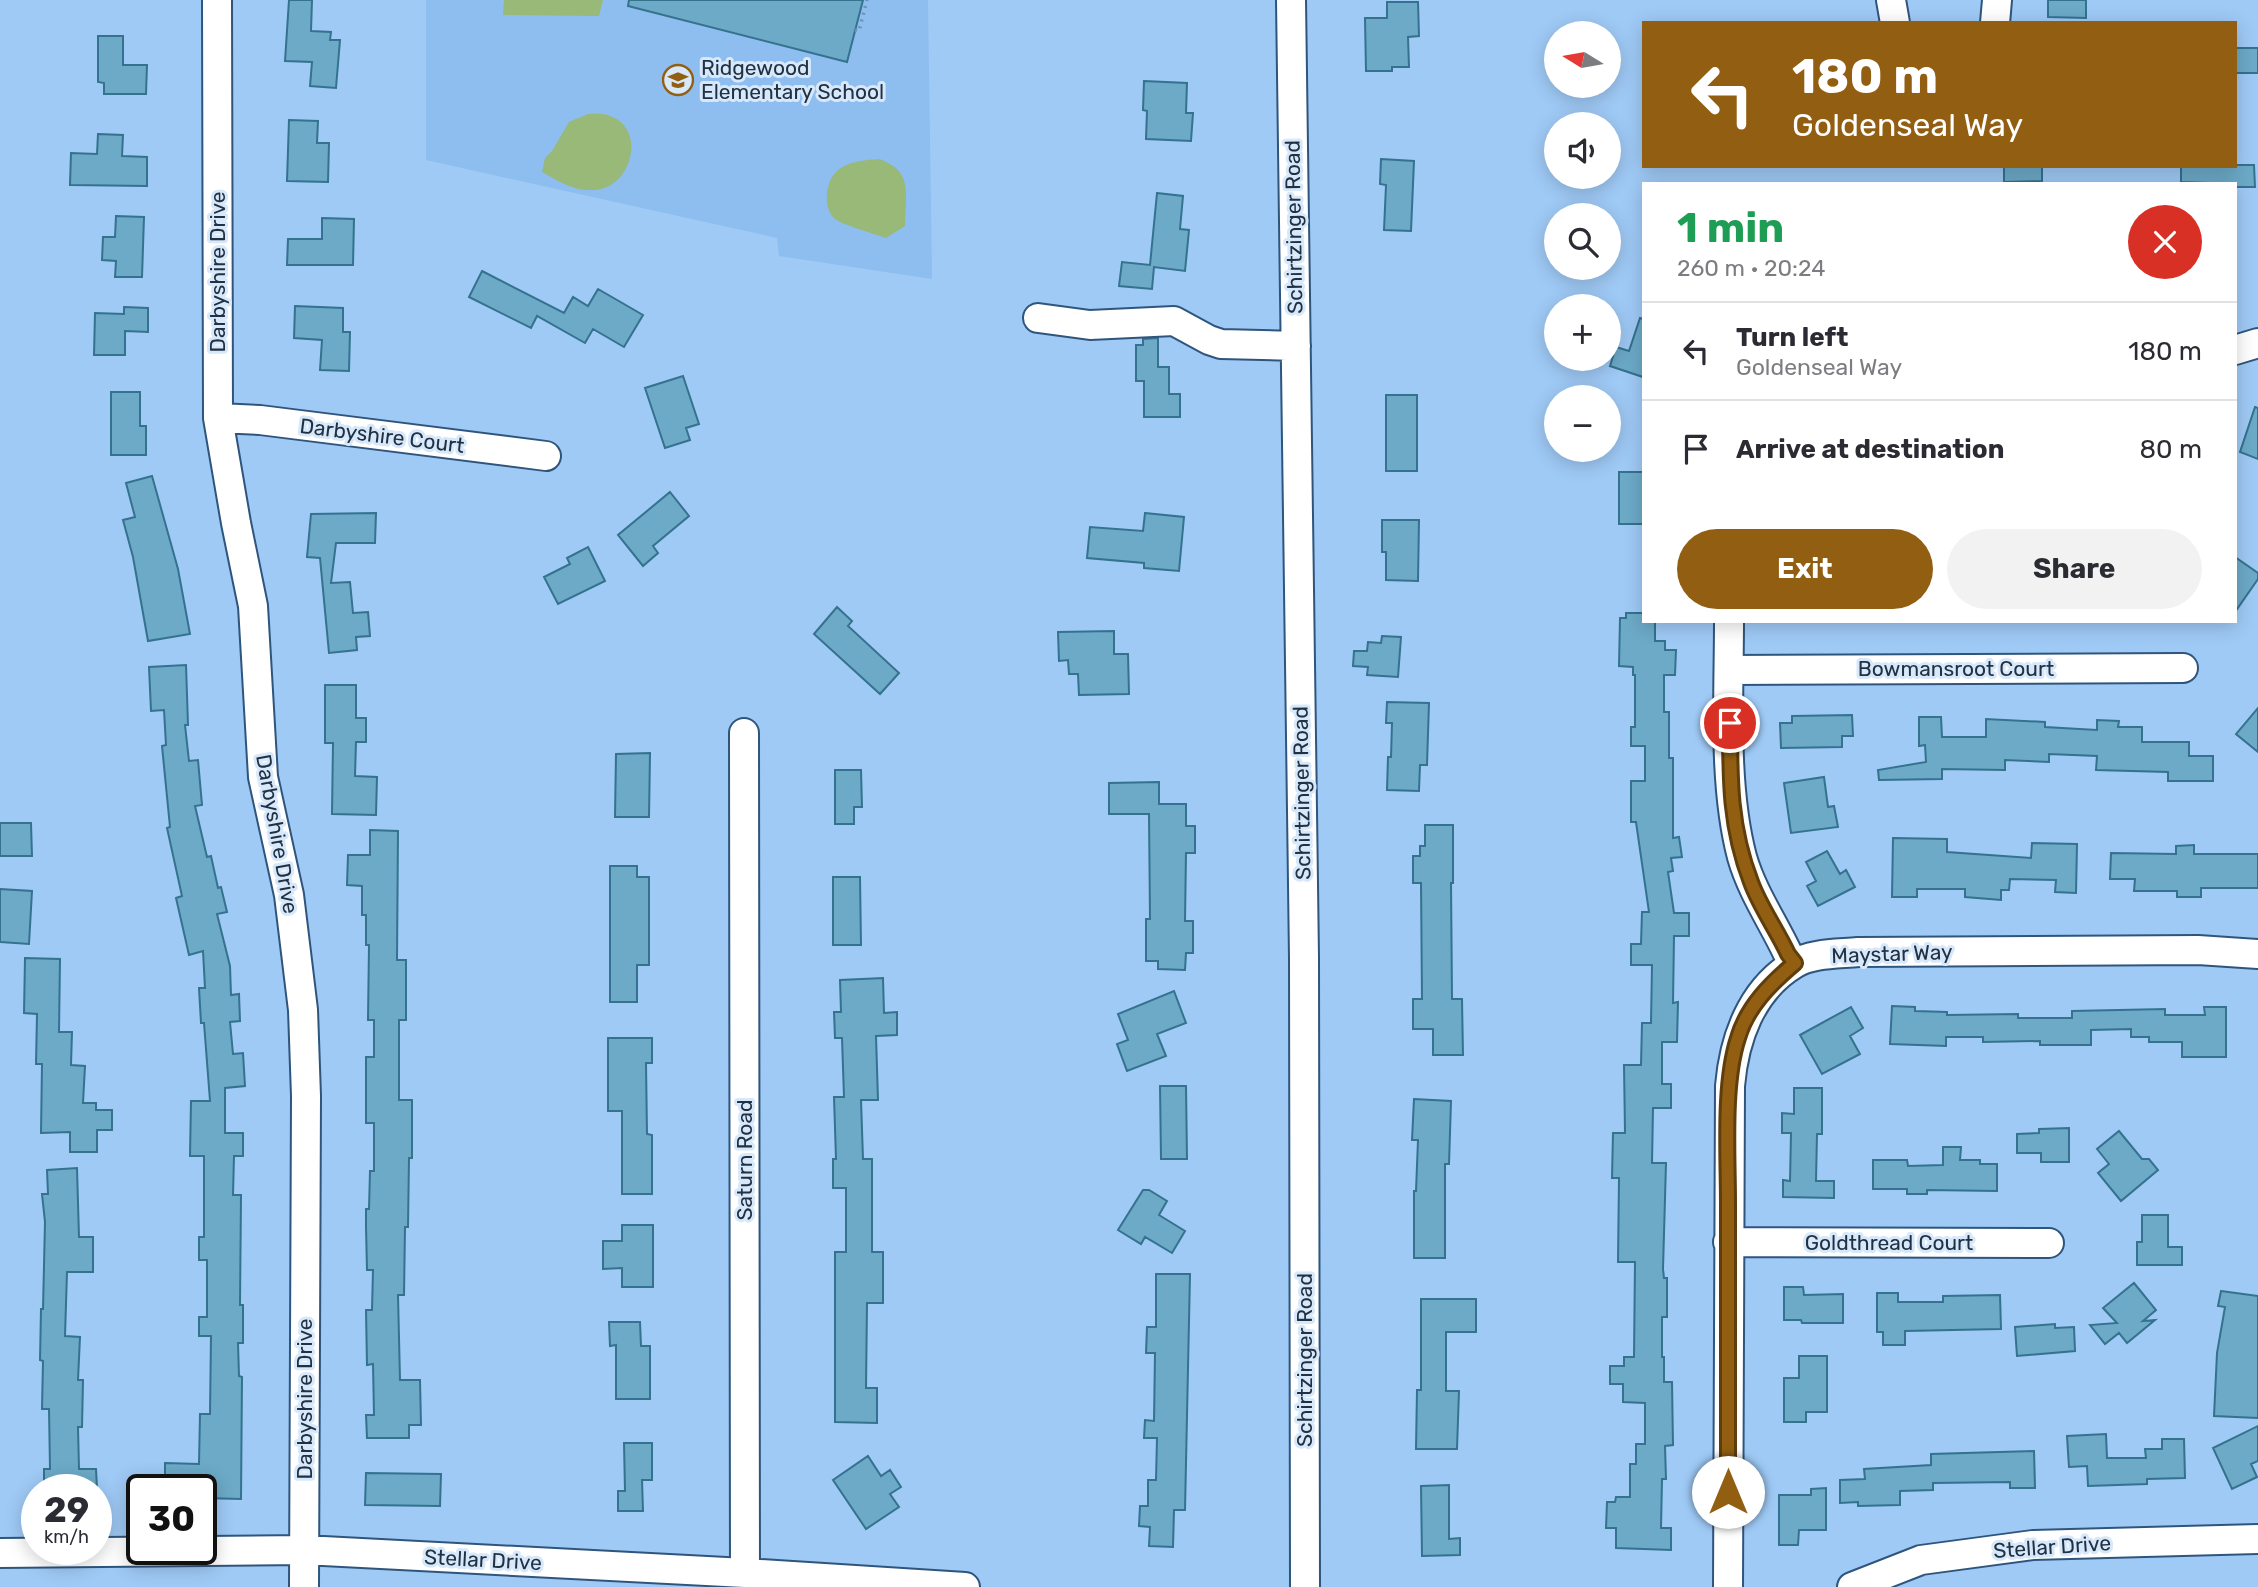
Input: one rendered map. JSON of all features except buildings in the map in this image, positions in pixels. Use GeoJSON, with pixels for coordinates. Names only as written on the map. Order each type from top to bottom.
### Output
{"type":"FeatureCollection","features":[{"type":"Feature","properties":{"kind":"street","name":"Darbyshire Drive"},"geometry":{"type":"LineString","coordinates":[[218,0],[218,418],[253,606],[263,777],[289,895],[303,1010],[306,1096],[304,1587]]}},
{"type":"Feature","properties":{"kind":"street","name":"Schirtzinger Road"},"geometry":{"type":"LineString","coordinates":[[1291,0],[1304,1055],[1305,1587]]}},
{"type":"Feature","properties":{"kind":"street"},"geometry":{"type":"LineString","coordinates":[[1891,0],[1895,21]]}},
{"type":"Feature","properties":{"kind":"street"},"geometry":{"type":"LineString","coordinates":[[1995,21],[1997,0]]}},
{"type":"Feature","properties":{"kind":"street"},"geometry":{"type":"LineString","coordinates":[[1038,318],[1090,325],[1174,321],[1221,344],[1296,346]]}},
{"type":"Feature","properties":{"kind":"street"},"geometry":{"type":"LineString","coordinates":[[2237,349],[2258,343]]}},
{"type":"Feature","properties":{"kind":"street","name":"Darbyshire Court"},"geometry":{"type":"LineString","coordinates":[[218,418],[546,456]]}},
{"type":"Feature","properties":{"kind":"street"},"geometry":{"type":"LineString","coordinates":[[1730,623],[1732,815],[1752,885],[1795,963]]}},
{"type":"Feature","properties":{"kind":"street","name":"Bowmansroot Court"},"geometry":{"type":"LineString","coordinates":[[1730,670],[2183,668]]}},
{"type":"Feature","properties":{"kind":"street","name":"Saturn Road"},"geometry":{"type":"LineString","coordinates":[[744,733],[745,1580]]}},
{"type":"Feature","properties":{"kind":"street","name":"Maystar Way"},"geometry":{"type":"LineString","coordinates":[[1728,1587],[1728,1161],[1732,1061],[1738,1036],[1751,1008],[1772,982],[1795,963],[1822,956],[1858,952],[2198,950],[2258,954]]}},
{"type":"Feature","properties":{"kind":"street","name":"Goldthread Court"},"geometry":{"type":"LineString","coordinates":[[1728,1242],[2049,1243]]}},
{"type":"Feature","properties":{"kind":"street","name":"Stellar Drive"},"geometry":{"type":"LineString","coordinates":[[1852,1587],[1921,1560],[2033,1545],[2258,1539]]}},
{"type":"Feature","properties":{"kind":"street","name":"Stellar Drive"},"geometry":{"type":"LineString","coordinates":[[0,1553],[304,1550],[745,1580],[965,1587]]}},
{"type":"Feature","properties":{"kind":"path"},"geometry":{"type":"LineString","coordinates":[[855,30],[859,31],[867,0]]}},
{"type":"Feature","properties":{"kind":"shaded area","name":"Ridgewood Elementary School"},"geometry":{"type":"Polygon","coordinates":[[[426,0],[928,0],[932,279],[779,256],[777,238],[426,160],[426,0]]]}},
{"type":"Feature","properties":{"kind":"green space"},"geometry":{"type":"Polygon","coordinates":[[[504,0],[603,0],[599,16],[503,15],[504,0]]]}},
{"type":"Feature","properties":{"kind":"green space"},"geometry":{"type":"Polygon","coordinates":[[[588,114],[608,115],[622,123],[629,133],[631,145],[630,158],[617,180],[606,187],[593,190],[572,187],[542,172],[545,158],[569,122],[588,114]]]}},
{"type":"Feature","properties":{"kind":"green space"},"geometry":{"type":"Polygon","coordinates":[[[879,159],[898,170],[903,177],[906,194],[905,226],[886,238],[835,219],[829,211],[827,201],[829,184],[838,170],[852,163],[879,159]]]}},
{"type":"Feature","properties":{"kind":"place","name":"Ridgewood Elementary School"},"geometry":{"type":"Point","coordinates":[678,80]}},
{"type":"Feature","properties":{"kind":"route"},"geometry":{"type":"LineString","coordinates":[[1728,1492],[1728,1161],[1732,1061],[1738,1036],[1751,1008],[1772,982],[1795,963],[1752,885],[1743,858],[1732,815],[1730,723]]}}]}
